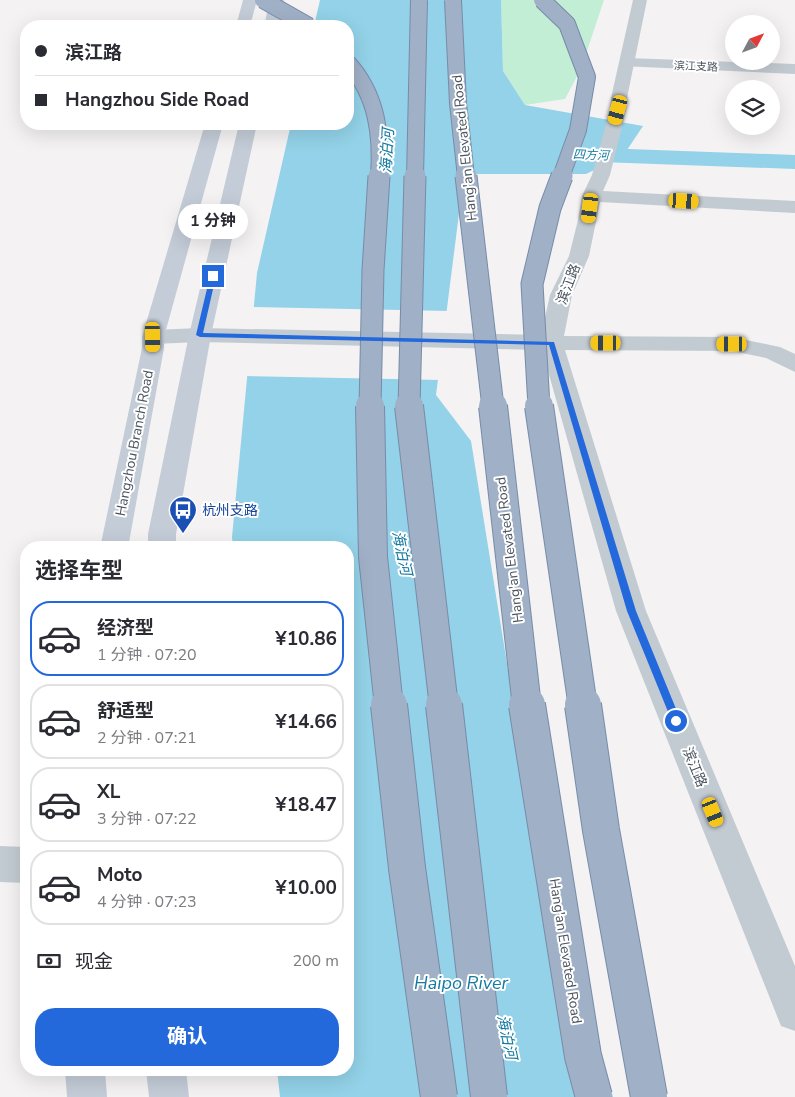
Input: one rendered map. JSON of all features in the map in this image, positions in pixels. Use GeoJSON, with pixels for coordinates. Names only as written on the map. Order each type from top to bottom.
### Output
{"type":"FeatureCollection","features":[{"type":"Feature","properties":{"kind":"highway"},"geometry":{"type":"LineString","coordinates":[[263,0],[298,20]]}},
{"type":"Feature","properties":{"kind":"highway"},"geometry":{"type":"LineString","coordinates":[[419,0],[409,403],[490,1097]]}},
{"type":"Feature","properties":{"kind":"highway","name":"Hang'an Elevated Road"},"geometry":{"type":"LineString","coordinates":[[453,0],[458,104],[529,725],[583,1056],[594,1097]]}},
{"type":"Feature","properties":{"kind":"highway"},"geometry":{"type":"LineString","coordinates":[[542,0],[567,24],[587,77],[578,130],[550,208],[532,284],[538,395],[600,830],[649,1097]]}},
{"type":"Feature","properties":{"kind":"highway"},"geometry":{"type":"LineString","coordinates":[[354,70],[359,75],[376,112],[380,160],[373,270],[370,392],[373,558],[407,868],[439,1097]]}},
{"type":"Feature","properties":{"kind":"main road"},"geometry":{"type":"LineString","coordinates":[[244,20],[250,0]]}},
{"type":"Feature","properties":{"kind":"main road"},"geometry":{"type":"LineString","coordinates":[[272,20],[277,0]]}},
{"type":"Feature","properties":{"kind":"main road","name":"Hangzhou Branch Road"},"geometry":{"type":"LineString","coordinates":[[115,541],[153,348],[153,337],[212,130]]}},
{"type":"Feature","properties":{"kind":"main road"},"geometry":{"type":"LineString","coordinates":[[162,541],[200,335],[247,130]]}},
{"type":"Feature","properties":{"kind":"main road"},"geometry":{"type":"LineString","coordinates":[[85,1076],[87,1097]]}},
{"type":"Feature","properties":{"kind":"main road"},"geometry":{"type":"LineString","coordinates":[[167,1076],[169,1097]]}},
{"type":"Feature","properties":{"kind":"street","name":"滨江路"},"geometry":{"type":"LineString","coordinates":[[640,0],[632,25],[627,63],[618,96],[618,110],[601,175],[591,196],[580,256],[561,295],[552,343],[631,611],[795,1012]]}},
{"type":"Feature","properties":{"kind":"street","name":"滨江支路"},"geometry":{"type":"LineString","coordinates":[[627,63],[795,69]]}},
{"type":"Feature","properties":{"kind":"street"},"geometry":{"type":"LineString","coordinates":[[591,196],[795,207]]}},
{"type":"Feature","properties":{"kind":"street"},"geometry":{"type":"LineString","coordinates":[[153,337],[200,335],[552,343],[732,344],[772,352],[795,364]]}},
{"type":"Feature","properties":{"kind":"street"},"geometry":{"type":"LineString","coordinates":[[0,864],[20,865]]}},
{"type":"Feature","properties":{"kind":"green space"},"geometry":{"type":"Polygon","coordinates":[[[501,0],[604,0],[581,69],[565,99],[525,105],[503,71],[501,0]]]}},
{"type":"Feature","properties":{"kind":"water","name":"Haipo River"},"geometry":{"type":"Polygon","coordinates":[[[320,0],[501,0],[503,71],[525,105],[643,126],[623,156],[586,174],[464,174],[436,395],[471,441],[532,818],[613,1097],[280,1097],[278,1076],[354,1076],[354,541],[232,541],[232,537],[257,273],[290,130],[354,130],[354,20],[315,20],[320,0]]]}},
{"type":"Feature","properties":{"kind":"pier"},"geometry":{"type":"Polygon","coordinates":[[[251,307],[449,311],[441,380],[245,376],[251,307]]]}},
{"type":"Feature","properties":{"kind":"waterway","name":"四方河"},"geometry":{"type":"LineString","coordinates":[[574,154],[795,162]]}},
{"type":"Feature","properties":{"kind":"place","name":"杭州支路"},"geometry":{"type":"Point","coordinates":[183,534]}},
{"type":"Feature","properties":{"kind":"route"},"geometry":{"type":"LineString","coordinates":[[213,276],[200,335],[552,343],[631,611],[676,721]]}},
{"type":"Feature","properties":{"kind":"water label","name":"海泊河"},"geometry":{"type":"Point","coordinates":[387,151]}},
{"type":"Feature","properties":{"kind":"water label","name":"海泊河"},"geometry":{"type":"Point","coordinates":[402,553]}},
{"type":"Feature","properties":{"kind":"water label","name":"海泊河"},"geometry":{"type":"Point","coordinates":[507,1037]}}]}
